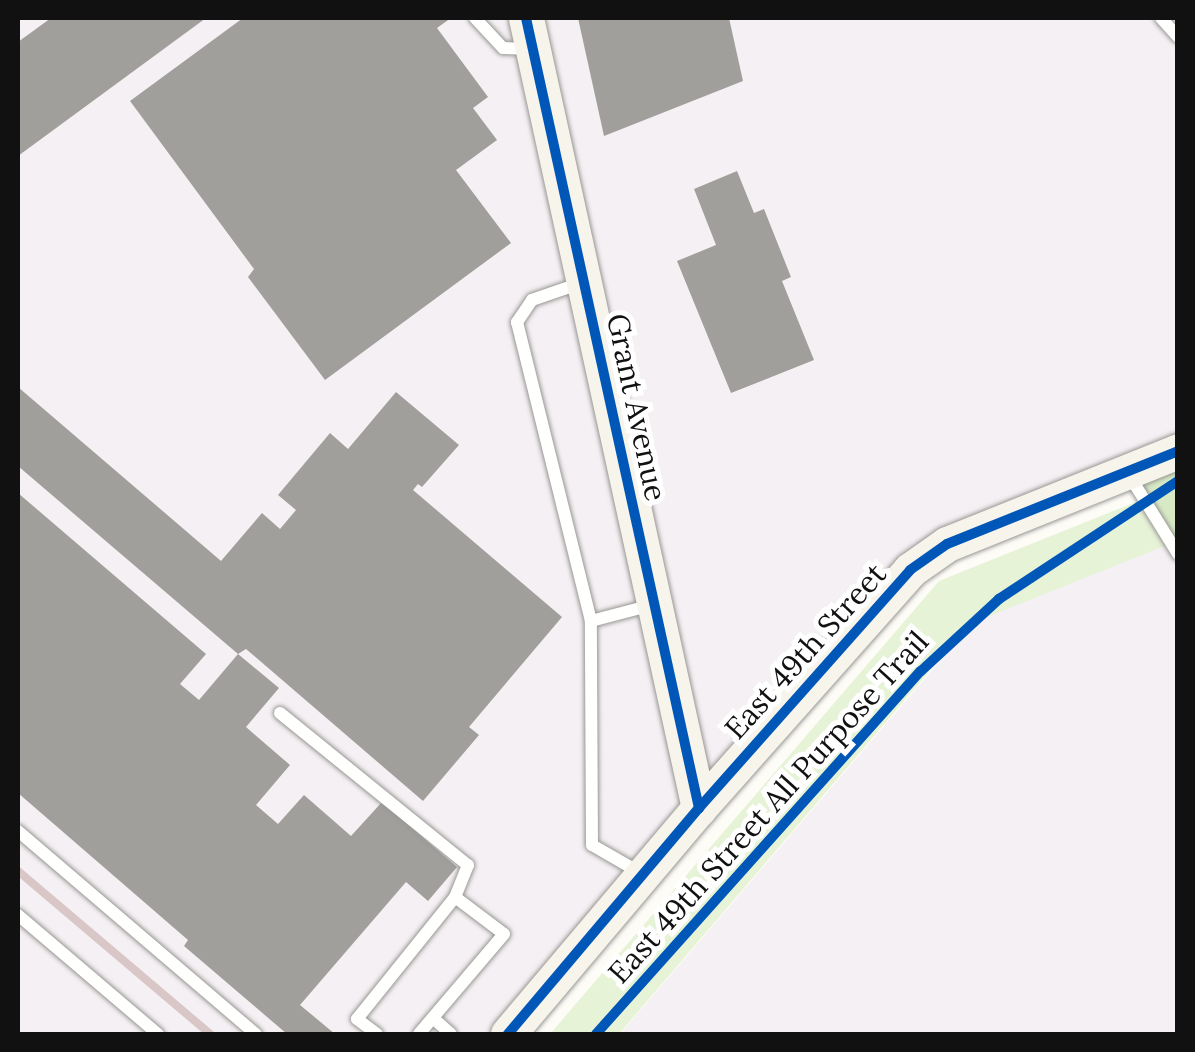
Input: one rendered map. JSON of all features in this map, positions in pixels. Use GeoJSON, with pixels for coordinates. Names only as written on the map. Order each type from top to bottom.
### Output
{"type":"FeatureCollection","features":[{"type":"Feature","properties":{"kind":"street","name":"Grant Avenue"},"geometry":{"type":"LineString","coordinates":[[530,33],[699,808]]}},
{"type":"Feature","properties":{"kind":"street","name":"East 49th Street"},"geometry":{"type":"LineString","coordinates":[[508,1034],[699,808],[910,570],[947,544],[1178,451]]}},
{"type":"Feature","properties":{"kind":"lane"},"geometry":{"type":"LineString","coordinates":[[475,18],[503,48],[530,33]]}},
{"type":"Feature","properties":{"kind":"lane"},"geometry":{"type":"LineString","coordinates":[[1160,18],[1178,37]]}},
{"type":"Feature","properties":{"kind":"lane"},"geometry":{"type":"LineString","coordinates":[[584,282],[532,300],[517,322],[591,621],[592,845],[643,874]]}},
{"type":"Feature","properties":{"kind":"lane"},"geometry":{"type":"LineString","coordinates":[[1128,473],[1178,554]]}},
{"type":"Feature","properties":{"kind":"lane"},"geometry":{"type":"LineString","coordinates":[[591,621],[654,605]]}},
{"type":"Feature","properties":{"kind":"lane"},"geometry":{"type":"LineString","coordinates":[[280,713],[468,865],[455,897],[357,1018],[377,1034]]}},
{"type":"Feature","properties":{"kind":"lane"},"geometry":{"type":"LineString","coordinates":[[18,831],[256,1034]]}},
{"type":"Feature","properties":{"kind":"lane"},"geometry":{"type":"LineString","coordinates":[[419,1034],[504,934],[455,897]]}},
{"type":"Feature","properties":{"kind":"lane"},"geometry":{"type":"LineString","coordinates":[[18,915],[158,1034]]}},
{"type":"Feature","properties":{"kind":"lane"},"geometry":{"type":"LineString","coordinates":[[433,1018],[451,1034]]}},
{"type":"Feature","properties":{"kind":"shaded area"},"geometry":{"type":"Polygon","coordinates":[[[18,18],[1177,18],[1177,451],[947,544],[508,1034],[18,1034],[18,18]]]}},
{"type":"Feature","properties":{"kind":"shaded area"},"geometry":{"type":"Polygon","coordinates":[[[1177,540],[1177,1034],[620,1034],[976,619],[1177,540]]]}},
{"type":"Feature","properties":{"kind":"green space"},"geometry":{"type":"Polygon","coordinates":[[[1177,451],[1177,554],[1128,473],[1177,451]]]}},
{"type":"Feature","properties":{"kind":"green space"},"geometry":{"type":"Polygon","coordinates":[[[1158,493],[1177,541],[970,624],[619,1034],[550,1034],[939,581],[1158,493]]]}},
{"type":"Feature","properties":{"kind":"building"},"geometry":{"type":"Polygon","coordinates":[[[51,18],[206,18],[18,156],[18,42],[51,18]]]}},
{"type":"Feature","properties":{"kind":"building"},"geometry":{"type":"Polygon","coordinates":[[[243,18],[451,18],[437,28],[488,97],[473,108],[497,140],[456,170],[511,243],[325,380],[248,277],[254,269],[130,101],[243,18]]]}},
{"type":"Feature","properties":{"kind":"building"},"geometry":{"type":"Polygon","coordinates":[[[578,18],[729,18],[743,81],[604,136],[578,18]]]}},
{"type":"Feature","properties":{"kind":"building"},"geometry":{"type":"Polygon","coordinates":[[[737,171],[754,213],[764,209],[791,277],[782,281],[814,360],[731,393],[677,261],[716,245],[694,189],[737,171]]]}},
{"type":"Feature","properties":{"kind":"building"},"geometry":{"type":"Polygon","coordinates":[[[18,387],[221,561],[262,513],[280,529],[296,510],[278,495],[330,433],[348,449],[396,392],[459,445],[422,487],[418,484],[413,490],[562,617],[469,727],[479,735],[423,801],[246,649],[238,654],[18,466],[18,387]]]}},
{"type":"Feature","properties":{"kind":"building"},"geometry":{"type":"Polygon","coordinates":[[[18,493],[206,654],[180,684],[199,700],[238,654],[279,688],[246,727],[290,765],[256,805],[278,824],[304,795],[351,836],[382,802],[457,867],[428,901],[406,882],[300,1005],[335,1034],[287,1034],[184,946],[188,940],[18,793],[18,493]]]}},
{"type":"Feature","properties":{"kind":"railway"},"geometry":{"type":"LineString","coordinates":[[18,871],[210,1034]]}},
{"type":"Feature","properties":{"kind":"cycle path"},"geometry":{"type":"LineString","coordinates":[[526,18],[699,808]]}},
{"type":"Feature","properties":{"kind":"cycle path"},"geometry":{"type":"LineString","coordinates":[[508,1034],[699,808],[910,570],[947,544],[1178,451]]}},
{"type":"Feature","properties":{"kind":"cycle path","name":"East 49th Street All Purpose Trail"},"geometry":{"type":"LineString","coordinates":[[596,1034],[921,671],[999,599],[1178,481]]}}]}
